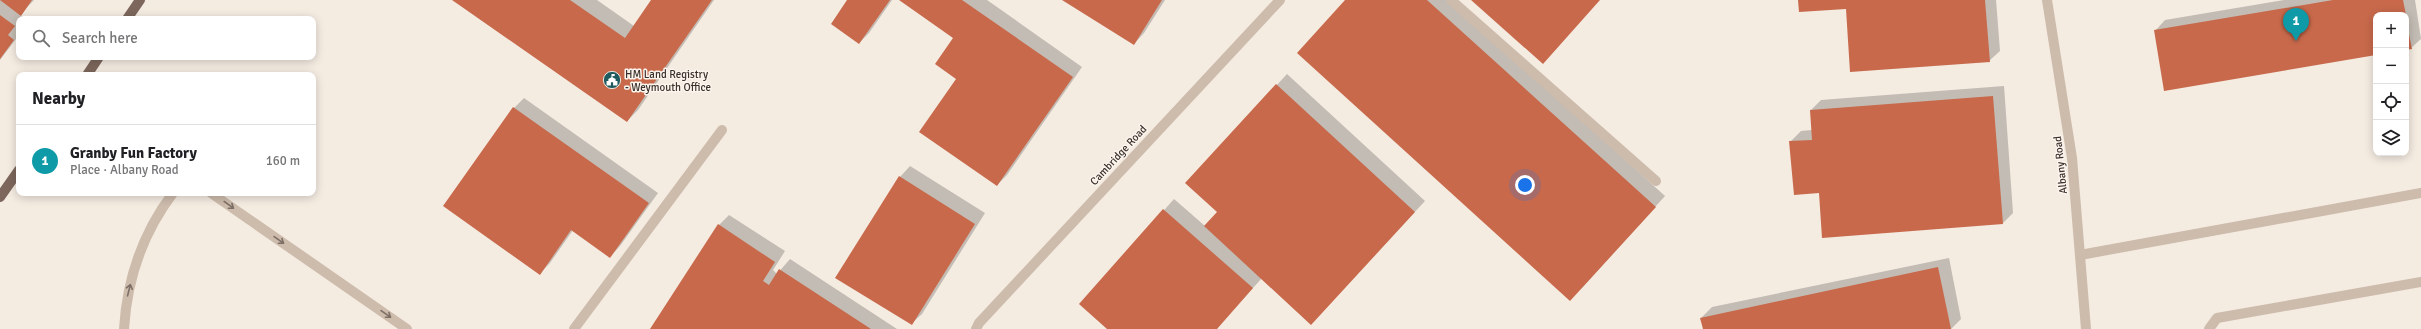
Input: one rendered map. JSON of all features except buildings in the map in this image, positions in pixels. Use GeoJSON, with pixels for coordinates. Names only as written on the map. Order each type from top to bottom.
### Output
{"type":"FeatureCollection","features":[{"type":"Feature","properties":{"kind":"main road"},"geometry":{"type":"LineString","coordinates":[[128,16],[140,0]]}},
{"type":"Feature","properties":{"kind":"main road"},"geometry":{"type":"LineString","coordinates":[[89,72],[98,60]]}},
{"type":"Feature","properties":{"kind":"main road"},"geometry":{"type":"LineString","coordinates":[[0,197],[16,174]]}},
{"type":"Feature","properties":{"kind":"street","name":"Cambridge Road"},"geometry":{"type":"LineString","coordinates":[[976,329],[995,306],[1280,0]]}},
{"type":"Feature","properties":{"kind":"street"},"geometry":{"type":"LineString","coordinates":[[1451,0],[1656,181]]}},
{"type":"Feature","properties":{"kind":"street","name":"Albany Road"},"geometry":{"type":"LineString","coordinates":[[2047,0],[2072,158],[2086,329]]}},
{"type":"Feature","properties":{"kind":"street"},"geometry":{"type":"LineString","coordinates":[[574,329],[722,130]]}},
{"type":"Feature","properties":{"kind":"street"},"geometry":{"type":"LineString","coordinates":[[2080,255],[2421,193]]}},
{"type":"Feature","properties":{"kind":"street"},"geometry":{"type":"LineString","coordinates":[[124,329],[125,303],[139,249],[171,196]]}},
{"type":"Feature","properties":{"kind":"street"},"geometry":{"type":"LineString","coordinates":[[215,196],[407,329]]}},
{"type":"Feature","properties":{"kind":"street"},"geometry":{"type":"LineString","coordinates":[[2209,329],[2217,318],[2421,282]]}},
{"type":"Feature","properties":{"kind":"place","name":"Granby Fun Factory"},"geometry":{"type":"Point","coordinates":[2296,41]}},
{"type":"Feature","properties":{"kind":"place","name":"HM Land Registry - Weymouth Office"},"geometry":{"type":"Point","coordinates":[612,80]}}]}
